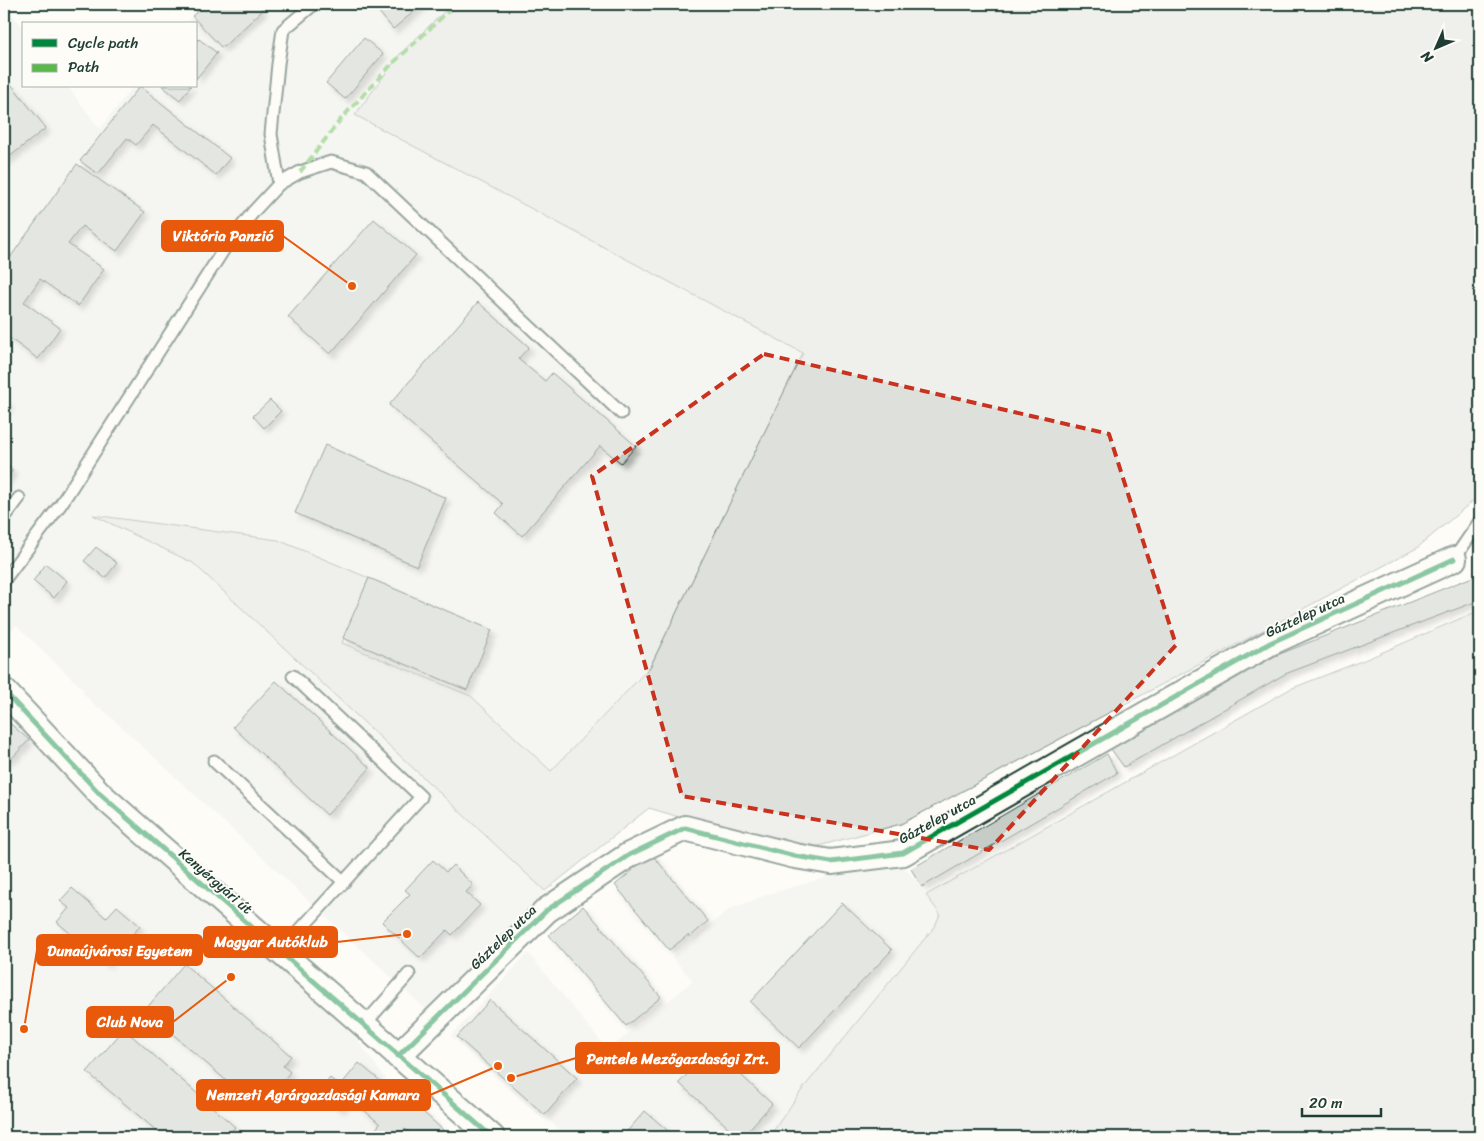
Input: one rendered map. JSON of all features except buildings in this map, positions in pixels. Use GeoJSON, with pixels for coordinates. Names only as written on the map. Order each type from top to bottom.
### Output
{"type":"FeatureCollection","features":[{"type":"Feature","properties":{"kind":"street","name":"Gáztelep utca"},"geometry":{"type":"LineString","coordinates":[[398,1056],[547,910],[629,855],[685,828],[795,856],[830,862],[903,853],[1270,643],[1454,559]]}},
{"type":"Feature","properties":{"kind":"street","name":"Kenyérgyári út"},"geometry":{"type":"LineString","coordinates":[[4,691],[101,795],[492,1137]]}},
{"type":"Feature","properties":{"kind":"lane"},"geometry":{"type":"LineString","coordinates":[[279,184],[271,134],[283,30],[314,4]]}},
{"type":"Feature","properties":{"kind":"lane"},"geometry":{"type":"LineString","coordinates":[[4,580],[61,504],[224,249],[254,211],[279,184],[300,172],[331,162],[366,172],[621,412]]}},
{"type":"Feature","properties":{"kind":"lane"},"geometry":{"type":"LineString","coordinates":[[4,518],[18,498]]}},
{"type":"Feature","properties":{"kind":"lane"},"geometry":{"type":"LineString","coordinates":[[1454,559],[1480,521]]}},
{"type":"Feature","properties":{"kind":"lane"},"geometry":{"type":"LineString","coordinates":[[280,952],[421,797],[293,676]]}},
{"type":"Feature","properties":{"kind":"lane"},"geometry":{"type":"LineString","coordinates":[[214,761],[344,882]]}},
{"type":"Feature","properties":{"kind":"lane"},"geometry":{"type":"LineString","coordinates":[[363,1026],[409,974]]}},
{"type":"Feature","properties":{"kind":"highlighted area"},"geometry":{"type":"Polygon","coordinates":[[[764,354],[1109,434],[1176,645],[989,850],[682,796],[592,476],[764,354]]]}},
{"type":"Feature","properties":{"kind":"shaded area"},"geometry":{"type":"Polygon","coordinates":[[[4,4],[22,26],[22,88],[69,88],[100,129],[131,88],[198,88],[198,22],[188,22],[203,4],[504,4],[376,126],[803,353],[650,667],[551,772],[471,696],[341,643],[368,578],[193,563],[545,891],[431,1014],[100,707],[98,709],[82,692],[84,690],[16,625],[4,640],[4,4]]]}},
{"type":"Feature","properties":{"kind":"shaded area"},"geometry":{"type":"Polygon","coordinates":[[[452,4],[1480,4],[1480,495],[1417,548],[901,824],[796,852],[649,808],[545,891],[193,563],[93,515],[278,540],[369,578],[342,643],[471,696],[551,771],[650,667],[803,353],[355,115],[400,54],[452,4]]]}},
{"type":"Feature","properties":{"kind":"shaded area"},"geometry":{"type":"Polygon","coordinates":[[[1480,610],[1480,1137],[769,1137],[801,1091],[935,926],[940,914],[926,895],[1290,689],[1369,658],[1480,610]]]}},
{"type":"Feature","properties":{"kind":"shaded area"},"geometry":{"type":"Polygon","coordinates":[[[4,718],[159,863],[353,1034],[397,1095],[401,1092],[452,1137],[4,1137],[4,718]]]}},
{"type":"Feature","properties":{"kind":"shaded area"},"geometry":{"type":"Polygon","coordinates":[[[897,857],[940,914],[935,926],[801,1091],[770,1137],[568,1137],[546,1118],[542,1118],[451,1036],[528,953],[608,1050],[693,981],[672,957],[728,910],[769,894],[897,857]]]}},
{"type":"Feature","properties":{"kind":"marked path"},"geometry":{"type":"LineString","coordinates":[[300,172],[341,119],[392,64],[456,4]]}},
{"type":"Feature","properties":{"kind":"cycle path"},"geometry":{"type":"LineString","coordinates":[[398,1056],[547,910],[629,855],[685,828],[795,856],[831,862],[903,853],[1270,643],[1454,559]]}},
{"type":"Feature","properties":{"kind":"cycle path"},"geometry":{"type":"LineString","coordinates":[[4,691],[101,795],[492,1137]]}},
{"type":"Feature","properties":{"kind":"place","name":"Viktória Panzió"},"geometry":{"type":"Point","coordinates":[352,286]}},
{"type":"Feature","properties":{"kind":"place","name":"Magyar Autóklub"},"geometry":{"type":"Point","coordinates":[407,934]}},
{"type":"Feature","properties":{"kind":"place","name":"Club Nova"},"geometry":{"type":"Point","coordinates":[231,977]}},
{"type":"Feature","properties":{"kind":"place","name":"Dunaújvárosi Egyetem"},"geometry":{"type":"Point","coordinates":[24,1029]}},
{"type":"Feature","properties":{"kind":"place","name":"Nemzeti Agrárgazdasági Kamara"},"geometry":{"type":"Point","coordinates":[498,1066]}},
{"type":"Feature","properties":{"kind":"place","name":"Pentele Mezőgazdasági Zrt."},"geometry":{"type":"Point","coordinates":[511,1078]}}]}
